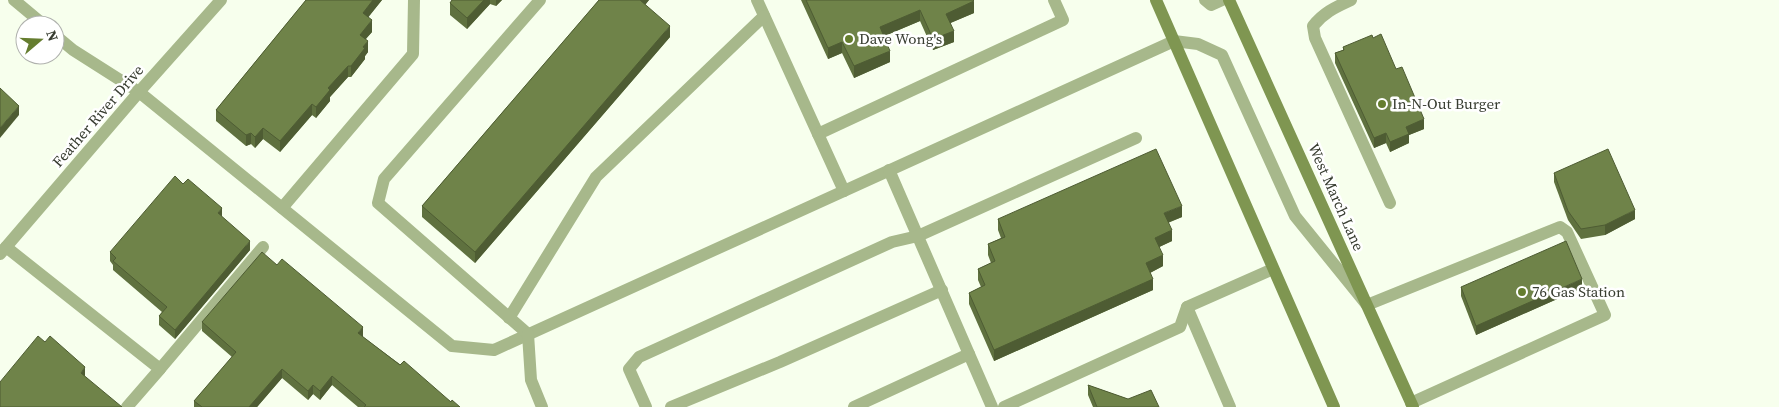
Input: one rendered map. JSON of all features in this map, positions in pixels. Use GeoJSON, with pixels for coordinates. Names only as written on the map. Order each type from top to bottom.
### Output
{"type":"FeatureCollection","features":[{"type":"Feature","properties":{"kind":"main road"},"geometry":{"type":"LineString","coordinates":[[1156,0],[1334,407]]}},
{"type":"Feature","properties":{"kind":"main road","name":"West March Lane"},"geometry":{"type":"LineString","coordinates":[[1229,0],[1412,405]]}},
{"type":"Feature","properties":{"kind":"street"},"geometry":{"type":"LineString","coordinates":[[14,0],[32,15]]}},
{"type":"Feature","properties":{"kind":"street","name":"Feather River Drive"},"geometry":{"type":"LineString","coordinates":[[3,251],[139,92],[221,0]]}},
{"type":"Feature","properties":{"kind":"street"},"geometry":{"type":"LineString","coordinates":[[282,208],[413,54],[414,0]]}},
{"type":"Feature","properties":{"kind":"street"},"geometry":{"type":"LineString","coordinates":[[540,0],[384,179],[378,203],[528,334],[531,380],[542,407]]}},
{"type":"Feature","properties":{"kind":"street"},"geometry":{"type":"LineString","coordinates":[[757,0],[844,191]]}},
{"type":"Feature","properties":{"kind":"street"},"geometry":{"type":"LineString","coordinates":[[818,134],[1063,20],[1054,0]]}},
{"type":"Feature","properties":{"kind":"street"},"geometry":{"type":"LineString","coordinates":[[1205,0],[1211,5],[1222,0]]}},
{"type":"Feature","properties":{"kind":"street"},"geometry":{"type":"LineString","coordinates":[[1351,0],[1320,16],[1313,26],[1315,38],[1390,204]]}},
{"type":"Feature","properties":{"kind":"street"},"geometry":{"type":"LineString","coordinates":[[509,318],[596,177],[764,16]]}},
{"type":"Feature","properties":{"kind":"street"},"geometry":{"type":"LineString","coordinates":[[65,43],[139,92],[452,346],[494,350],[1174,41],[1198,44],[1222,55],[1295,216],[1367,305],[1560,227],[1567,232],[1605,315],[1412,405]]}},
{"type":"Feature","properties":{"kind":"street"},"geometry":{"type":"LineString","coordinates":[[646,407],[629,368],[639,357],[892,242],[918,236],[1136,138]]}},
{"type":"Feature","properties":{"kind":"street"},"geometry":{"type":"LineString","coordinates":[[889,170],[992,407]]}},
{"type":"Feature","properties":{"kind":"street"},"geometry":{"type":"LineString","coordinates":[[127,407],[263,247]]}},
{"type":"Feature","properties":{"kind":"street"},"geometry":{"type":"LineString","coordinates":[[3,251],[160,369]]}},
{"type":"Feature","properties":{"kind":"street"},"geometry":{"type":"LineString","coordinates":[[1004,407],[1180,327],[1187,306],[1273,269]]}},
{"type":"Feature","properties":{"kind":"street"},"geometry":{"type":"LineString","coordinates":[[670,407],[780,362],[942,290]]}},
{"type":"Feature","properties":{"kind":"street"},"geometry":{"type":"LineString","coordinates":[[1187,306],[1230,407]]}},
{"type":"Feature","properties":{"kind":"street"},"geometry":{"type":"LineString","coordinates":[[854,407],[970,354]]}},
{"type":"Feature","properties":{"kind":"building"},"geometry":{"type":"Polygon","coordinates":[[[306,0],[373,0],[363,13],[372,20],[360,35],[368,41],[363,47],[365,48],[351,66],[348,66],[328,88],[330,90],[316,107],[312,104],[280,141],[263,128],[255,137],[251,133],[246,135],[216,110],[306,0]]]}},
{"type":"Feature","properties":{"kind":"building"},"geometry":{"type":"Polygon","coordinates":[[[452,0],[484,0],[467,18],[450,3],[452,0]]]}},
{"type":"Feature","properties":{"kind":"building"},"geometry":{"type":"Polygon","coordinates":[[[599,0],[640,0],[670,26],[475,252],[422,206],[599,0]]]}},
{"type":"Feature","properties":{"kind":"building","name":"Dave Wong's"},"geometry":{"type":"Polygon","coordinates":[[[806,0],[974,1],[946,14],[954,31],[933,39],[920,10],[880,27],[890,51],[854,66],[842,42],[828,48],[806,0]]]}},
{"type":"Feature","properties":{"kind":"building","name":"In-N-Out Burger"},"geometry":{"type":"Polygon","coordinates":[[[1381,34],[1396,69],[1402,67],[1424,119],[1406,127],[1409,134],[1390,142],[1386,133],[1374,138],[1335,53],[1344,50],[1343,47],[1372,35],[1373,38],[1381,34]]]}},
{"type":"Feature","properties":{"kind":"building"},"geometry":{"type":"Polygon","coordinates":[[[0,88],[19,106],[0,128],[0,88]]]}},
{"type":"Feature","properties":{"kind":"building"},"geometry":{"type":"Polygon","coordinates":[[[1156,149],[1182,206],[1164,213],[1172,230],[1155,238],[1163,255],[1146,263],[1153,279],[994,350],[969,293],[985,285],[978,269],[995,261],[988,244],[1005,237],[998,219],[1156,149]]]}},
{"type":"Feature","properties":{"kind":"building"},"geometry":{"type":"Polygon","coordinates":[[[1608,149],[1635,210],[1605,225],[1581,229],[1568,211],[1554,173],[1608,149]]]}},
{"type":"Feature","properties":{"kind":"building"},"geometry":{"type":"Polygon","coordinates":[[[175,176],[183,184],[188,179],[222,208],[218,213],[250,241],[175,330],[159,316],[167,307],[113,261],[116,258],[110,252],[175,176]]]}},
{"type":"Feature","properties":{"kind":"building","name":"76 Gas Station"},"geometry":{"type":"Polygon","coordinates":[[[1566,241],[1582,279],[1476,326],[1461,287],[1566,241]]]}},
{"type":"Feature","properties":{"kind":"building"},"geometry":{"type":"Polygon","coordinates":[[[262,252],[277,265],[282,259],[363,327],[358,333],[400,365],[404,361],[451,402],[452,400],[460,407],[364,407],[366,405],[332,376],[320,391],[313,385],[308,391],[282,369],[249,407],[202,407],[194,401],[236,352],[202,322],[262,252]]]}},
{"type":"Feature","properties":{"kind":"building"},"geometry":{"type":"Polygon","coordinates":[[[38,336],[45,342],[50,336],[85,367],[81,373],[122,407],[0,407],[0,382],[38,336]]]}},
{"type":"Feature","properties":{"kind":"building"},"geometry":{"type":"Polygon","coordinates":[[[1088,385],[1128,399],[1151,390],[1159,407],[1097,407],[1088,385]]]}},
{"type":"Feature","properties":{"kind":"place","name":"Dave Wong's"},"geometry":{"type":"Point","coordinates":[849,39]}},
{"type":"Feature","properties":{"kind":"place","name":"In-N-Out Burger"},"geometry":{"type":"Point","coordinates":[1382,104]}},
{"type":"Feature","properties":{"kind":"place","name":"76 Gas Station"},"geometry":{"type":"Point","coordinates":[1522,292]}}]}
